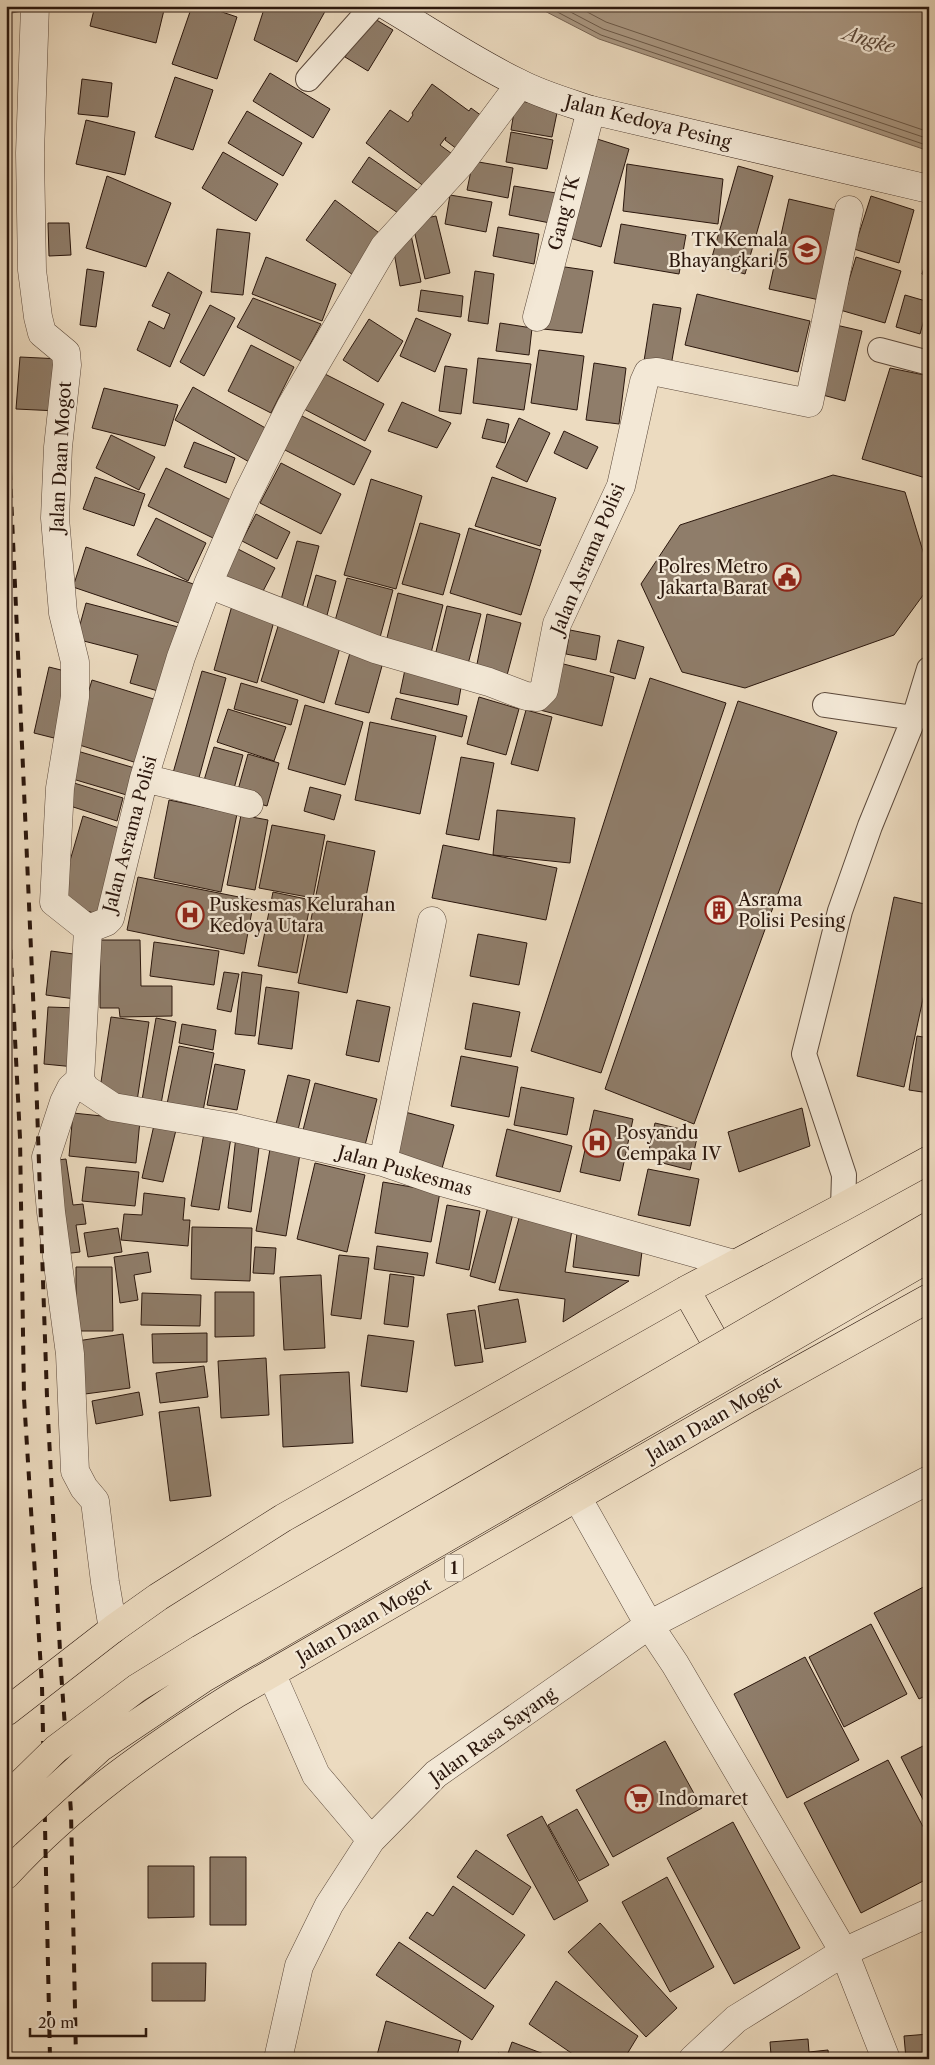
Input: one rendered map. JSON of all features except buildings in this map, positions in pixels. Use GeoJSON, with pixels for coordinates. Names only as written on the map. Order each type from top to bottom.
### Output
{"type":"FeatureCollection","features":[{"type":"Feature","properties":{"kind":"highway"},"geometry":{"type":"LineString","coordinates":[[6,1712],[113,1629],[158,1597],[283,1518],[686,1290],[843,1208],[929,1160]]}},
{"type":"Feature","properties":{"kind":"highway"},"geometry":{"type":"LineString","coordinates":[[6,1798],[56,1749],[136,1688],[929,1226]]}},
{"type":"Feature","properties":{"kind":"highway","name":"Jalan Daan Mogot"},"geometry":{"type":"LineString","coordinates":[[6,1834],[100,1748],[204,1678],[929,1258]]}},
{"type":"Feature","properties":{"kind":"highway"},"geometry":{"type":"LineString","coordinates":[[686,1290],[747,1400]]}},
{"type":"Feature","properties":{"kind":"highway","name":"Jalan Daan Mogot"},"geometry":{"type":"LineString","coordinates":[[6,1875],[30,1848],[114,1775],[167,1737],[236,1694],[272,1675],[577,1497],[929,1298]]}},
{"type":"Feature","properties":{"kind":"street","name":"Jalan Daan Mogot"},"geometry":{"type":"LineString","coordinates":[[35,6],[30,153],[32,270],[42,333],[66,353],[55,518],[63,613],[75,662],[75,697],[60,788],[54,902],[88,930]]}},
{"type":"Feature","properties":{"kind":"street","name":"Jalan Kedoya Pesing"},"geometry":{"type":"LineString","coordinates":[[387,6],[520,84],[552,97],[591,110],[929,189]]}},
{"type":"Feature","properties":{"kind":"street","name":"Jalan Asrama Polisi"},"geometry":{"type":"LineString","coordinates":[[80,1080],[88,930],[106,922],[110,918],[144,778],[181,657],[208,584],[246,497],[290,406],[384,247],[461,163],[520,84]]}},
{"type":"Feature","properties":{"kind":"street","name":"Gang TK"},"geometry":{"type":"LineString","coordinates":[[537,316],[591,110]]}},
{"type":"Feature","properties":{"kind":"street","name":"Jalan Asrama Polisi"},"geometry":{"type":"LineString","coordinates":[[208,584],[375,649],[537,698],[544,690],[557,624],[621,486],[644,382],[648,373],[657,372],[809,403],[849,210]]}},
{"type":"Feature","properties":{"kind":"street"},"geometry":{"type":"LineString","coordinates":[[144,778],[249,804]]}},
{"type":"Feature","properties":{"kind":"street"},"geometry":{"type":"LineString","coordinates":[[383,1162],[432,921]]}},
{"type":"Feature","properties":{"kind":"street"},"geometry":{"type":"LineString","coordinates":[[80,1080],[71,1088],[64,1102],[46,1156],[51,1212],[70,1354],[75,1471],[84,1488],[95,1501],[113,1629]]}},
{"type":"Feature","properties":{"kind":"street","name":"Jalan Puskesmas"},"geometry":{"type":"LineString","coordinates":[[80,1080],[86,1089],[113,1107],[231,1127],[383,1162],[438,1181],[734,1264]]}},
{"type":"Feature","properties":{"kind":"street","name":"Jalan Rasa Sayang"},"geometry":{"type":"LineString","coordinates":[[278,2059],[299,1966],[329,1905],[371,1840],[436,1774],[650,1625],[929,1480]]}},
{"type":"Feature","properties":{"kind":"street"},"geometry":{"type":"LineString","coordinates":[[577,1497],[650,1625],[685,1681],[844,1952],[886,2059]]}},
{"type":"Feature","properties":{"kind":"street"},"geometry":{"type":"LineString","coordinates":[[272,1675],[316,1775],[371,1840]]}},
{"type":"Feature","properties":{"kind":"street"},"geometry":{"type":"LineString","coordinates":[[693,2059],[736,2019],[844,1952],[929,1913]]}},
{"type":"Feature","properties":{"kind":"lane"},"geometry":{"type":"LineString","coordinates":[[308,79],[373,6]]}},
{"type":"Feature","properties":{"kind":"lane"},"geometry":{"type":"LineString","coordinates":[[880,350],[929,363]]}},
{"type":"Feature","properties":{"kind":"lane"},"geometry":{"type":"LineString","coordinates":[[843,1208],[844,1174],[804,1054],[840,911],[870,826],[914,718],[929,669]]}},
{"type":"Feature","properties":{"kind":"lane"},"geometry":{"type":"LineString","coordinates":[[825,705],[914,718]]}},
{"type":"Feature","properties":{"kind":"water","name":"Angke"},"geometry":{"type":"Polygon","coordinates":[[[535,6],[929,6],[929,151],[599,39],[535,6]]]}},
{"type":"Feature","properties":{"kind":"railway"},"geometry":{"type":"LineString","coordinates":[[6,381],[34,1018],[47,1397],[61,1671],[71,1812],[76,2059]]}},
{"type":"Feature","properties":{"kind":"railway"},"geometry":{"type":"LineString","coordinates":[[6,860],[20,1138],[24,1398],[42,1686],[50,2059]]}},
{"type":"Feature","properties":{"kind":"place","name":"TK Kemala Bhayangkari 5"},"geometry":{"type":"Point","coordinates":[807,250]}},
{"type":"Feature","properties":{"kind":"place","name":"Polres Metro Jakarta Barat"},"geometry":{"type":"Point","coordinates":[787,577]}},
{"type":"Feature","properties":{"kind":"place","name":"Asrama Polisi Pesing"},"geometry":{"type":"Point","coordinates":[719,910]}},
{"type":"Feature","properties":{"kind":"place","name":"Puskesmas Kelurahan Kedoya Utara"},"geometry":{"type":"Point","coordinates":[190,915]}},
{"type":"Feature","properties":{"kind":"place","name":"Posyandu Cempaka IV"},"geometry":{"type":"Point","coordinates":[597,1143]}},
{"type":"Feature","properties":{"kind":"place","name":"Indomaret"},"geometry":{"type":"Point","coordinates":[639,1799]}}]}
